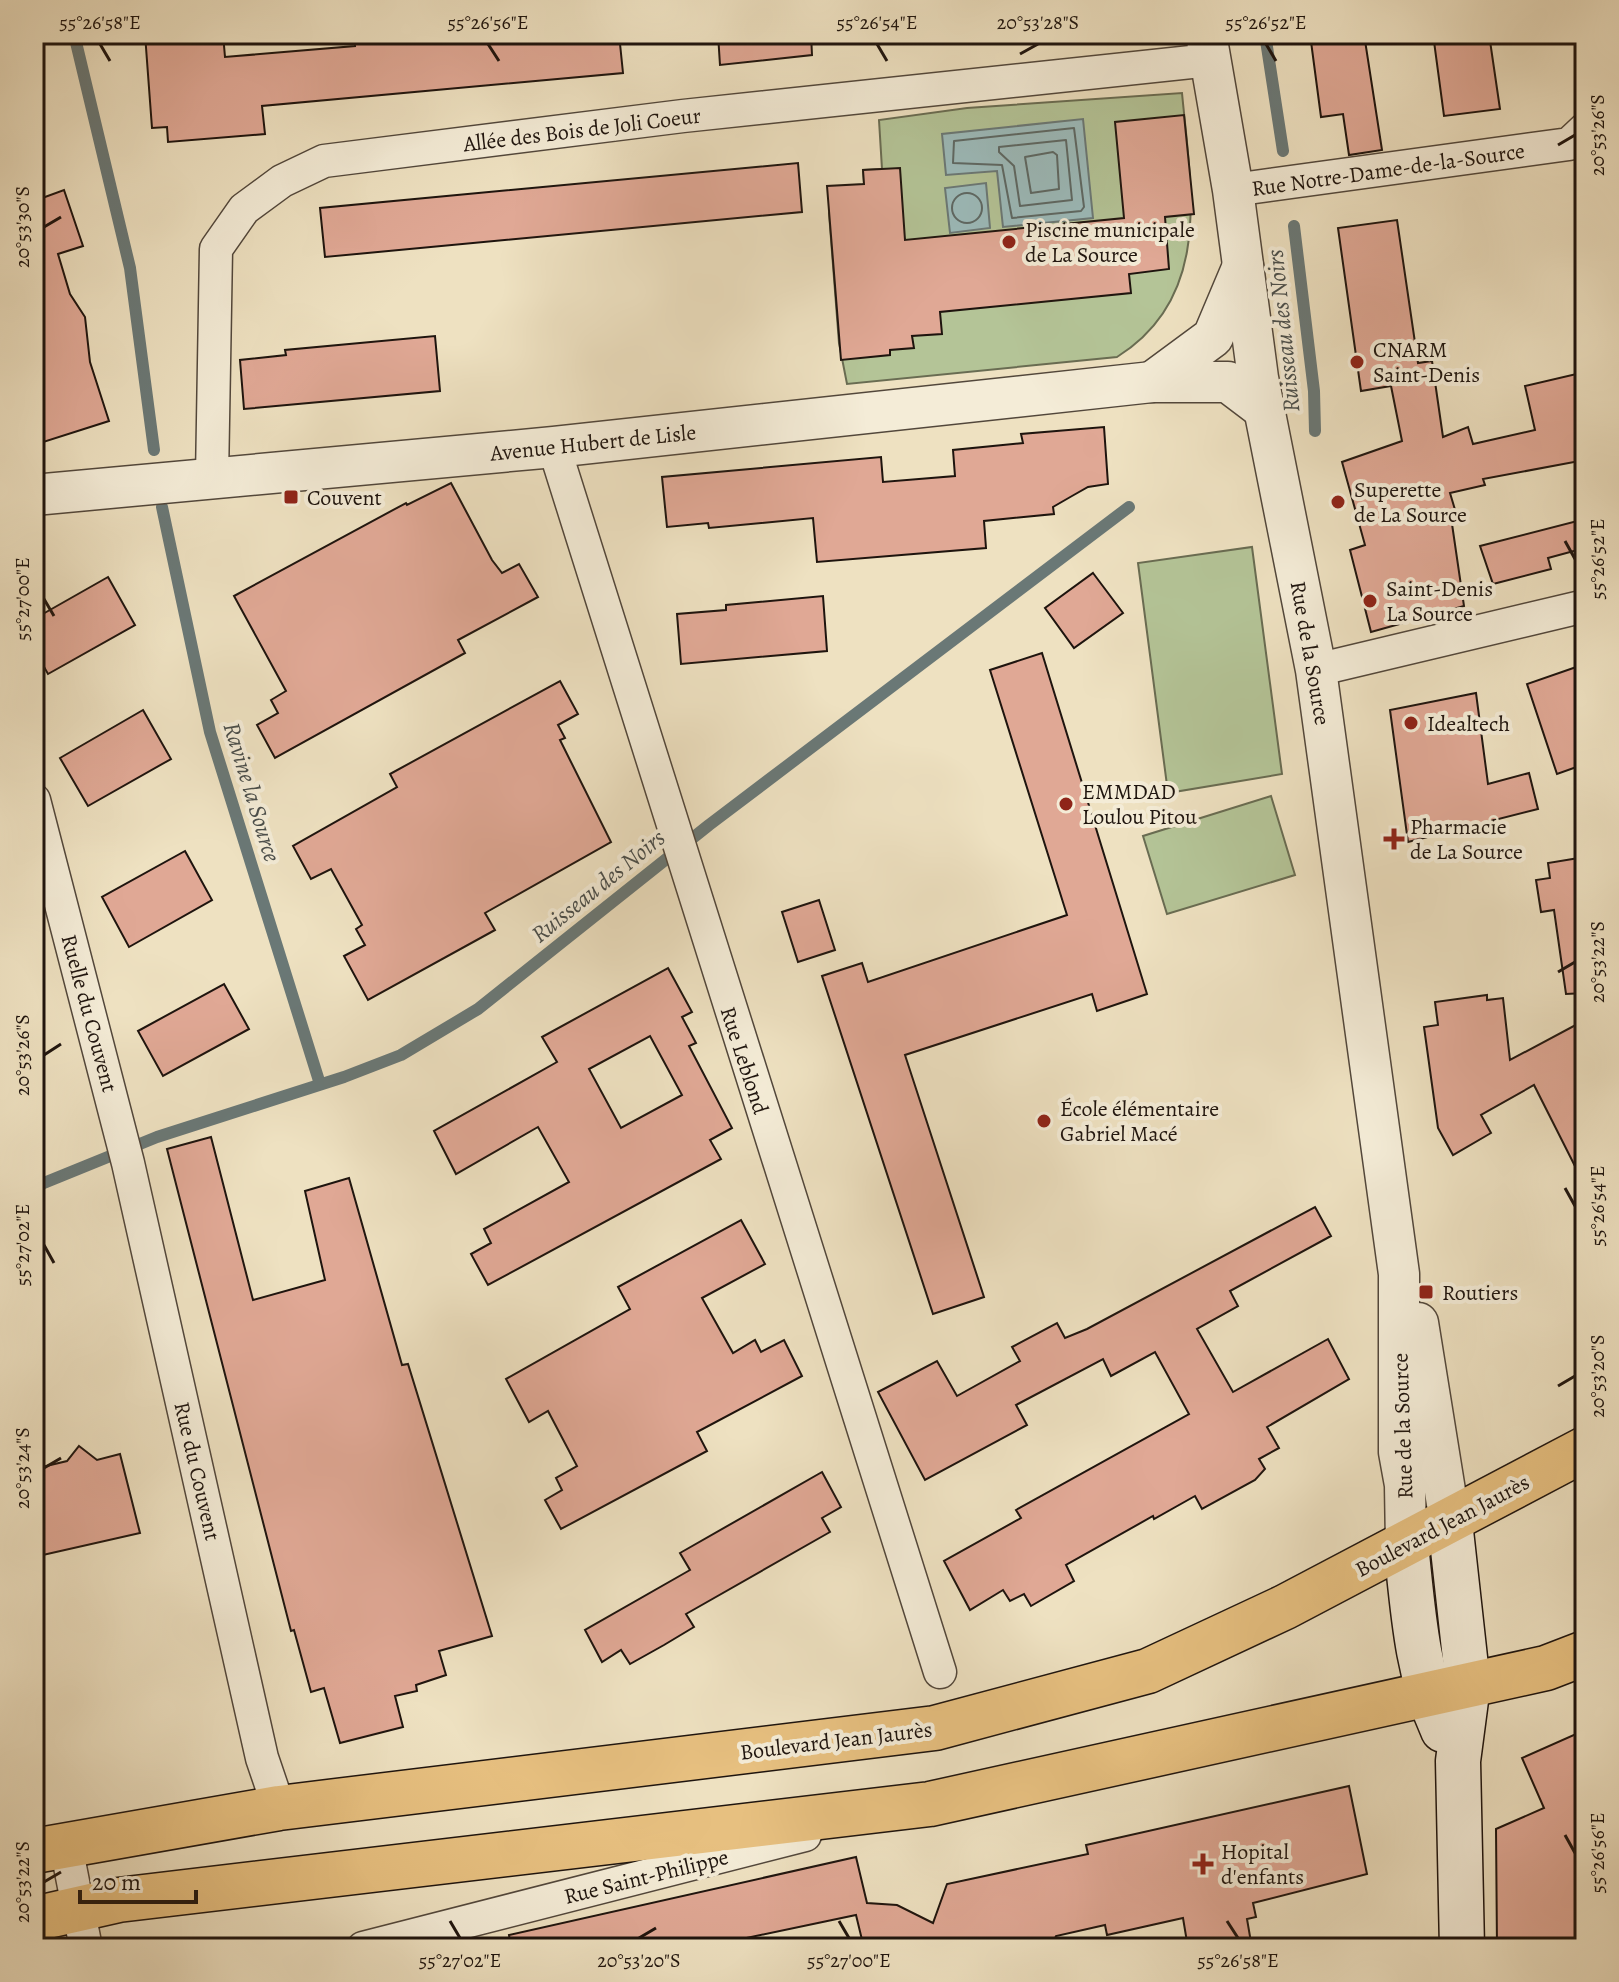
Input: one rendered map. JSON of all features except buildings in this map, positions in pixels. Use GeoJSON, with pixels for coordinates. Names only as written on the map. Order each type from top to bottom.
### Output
{"type":"FeatureCollection","features":[{"type":"Feature","properties":{"kind":"main road","name":"Boulevard Jean Jaurès"},"geometry":{"type":"LineString","coordinates":[[50,1848],[279,1808],[935,1728],[1148,1671],[1406,1545],[1585,1449]]}},
{"type":"Feature","properties":{"kind":"main road","name":"Rue de la Source"},"geometry":{"type":"LineString","coordinates":[[1450,1522],[1468,1685],[1458,1761],[1462,1948]]}},
{"type":"Feature","properties":{"kind":"main road","name":"Rue de la Source"},"geometry":{"type":"LineString","coordinates":[[1406,1545],[1418,1654],[1426,1694],[1458,1761]]}},
{"type":"Feature","properties":{"kind":"main road"},"geometry":{"type":"LineString","coordinates":[[34,1919],[82,1928],[930,1804],[1546,1668],[1585,1653]]}},
{"type":"Feature","properties":{"kind":"street","name":"Rue de la Source"},"geometry":{"type":"LineString","coordinates":[[1208,47],[1233,190],[1253,341],[1316,670],[1399,1274],[1399,1452],[1405,1485],[1406,1545]]}},
{"type":"Feature","properties":{"kind":"street","name":"Allée des Bois de Joli Coeur"},"geometry":{"type":"LineString","coordinates":[[212,478],[216,249],[244,209],[282,181],[324,161],[1208,47]]}},
{"type":"Feature","properties":{"kind":"street","name":"Rue Notre-Dame-de-la-Source"},"geometry":{"type":"LineString","coordinates":[[1233,190],[1569,144],[1585,129]]}},
{"type":"Feature","properties":{"kind":"street"},"geometry":{"type":"LineString","coordinates":[[1152,382],[1213,337],[1243,266]]}},
{"type":"Feature","properties":{"kind":"street"},"geometry":{"type":"LineString","coordinates":[[1213,337],[1253,341]]}},
{"type":"Feature","properties":{"kind":"street","name":"Avenue Hubert de Lisle"},"geometry":{"type":"LineString","coordinates":[[34,495],[554,447],[1152,382],[1228,382],[1265,410]]}},
{"type":"Feature","properties":{"kind":"street","name":"Rue Leblond"},"geometry":{"type":"LineString","coordinates":[[554,447],[940,1672]]}},
{"type":"Feature","properties":{"kind":"street"},"geometry":{"type":"LineString","coordinates":[[1316,670],[1585,606]]}},
{"type":"Feature","properties":{"kind":"street","name":"Ruelle du Couvent"},"geometry":{"type":"LineString","coordinates":[[34,800],[125,1148]]}},
{"type":"Feature","properties":{"kind":"street","name":"Rue du Couvent"},"geometry":{"type":"LineString","coordinates":[[125,1148],[262,1758],[279,1808]]}},
{"type":"Feature","properties":{"kind":"street","name":"Rue de la Source"},"geometry":{"type":"LineString","coordinates":[[1399,1274],[1419,1326],[1450,1522]]}},
{"type":"Feature","properties":{"kind":"street","name":"Rue Saint-Philippe"},"geometry":{"type":"LineString","coordinates":[[363,1948],[930,1804]]}},
{"type":"Feature","properties":{"kind":"street"},"geometry":{"type":"LineString","coordinates":[[50,1848],[82,1928]]}},
{"type":"Feature","properties":{"kind":"green space","name":"Piscine municipale de La Source"},"geometry":{"type":"Polygon","coordinates":[[[1182,93],[1191,203],[1189,238],[1182,272],[1169,304],[1148,332],[1117,357],[847,384],[839,343],[829,213],[843,211],[864,183],[863,170],[882,169],[879,120],[967,108],[1182,93]]]}},
{"type":"Feature","properties":{"kind":"green space"},"geometry":{"type":"Polygon","coordinates":[[[1252,547],[1282,774],[1168,793],[1138,563],[1252,547]]]}},
{"type":"Feature","properties":{"kind":"green space"},"geometry":{"type":"Polygon","coordinates":[[[1271,796],[1295,875],[1167,914],[1143,836],[1271,796]]]}},
{"type":"Feature","properties":{"kind":"water"},"geometry":{"type":"Polygon","coordinates":[[[1083,119],[1093,218],[1003,227],[997,171],[946,175],[942,134],[1083,119]]]}},
{"type":"Feature","properties":{"kind":"water"},"geometry":{"type":"Polygon","coordinates":[[[986,183],[990,228],[950,233],[945,188],[986,183]]]}},
{"type":"Feature","properties":{"kind":"waterway","name":"Ravine la Source"},"geometry":{"type":"LineString","coordinates":[[74,34],[130,268],[154,450]]}},
{"type":"Feature","properties":{"kind":"waterway","name":"Ruisseau des Noirs"},"geometry":{"type":"LineString","coordinates":[[1265,34],[1283,151]]}},
{"type":"Feature","properties":{"kind":"waterway","name":"Ruisseau des Noirs"},"geometry":{"type":"LineString","coordinates":[[1294,226],[1314,391],[1315,431]]}},
{"type":"Feature","properties":{"kind":"waterway","name":"Ravine la Source"},"geometry":{"type":"LineString","coordinates":[[162,507],[210,732],[320,1084]]}},
{"type":"Feature","properties":{"kind":"waterway","name":"Ruisseau des Noirs"},"geometry":{"type":"LineString","coordinates":[[34,1187],[157,1137],[344,1077],[401,1055],[478,1009],[709,825],[1129,507]]}},
{"type":"Feature","properties":{"kind":"place","name":"Piscine municipale de La Source"},"geometry":{"type":"Point","coordinates":[1009,242]}},
{"type":"Feature","properties":{"kind":"place","name":"CNARM Saint-Denis"},"geometry":{"type":"Point","coordinates":[1357,362]}},
{"type":"Feature","properties":{"kind":"place","name":"Couvent"},"geometry":{"type":"Point","coordinates":[291,497]}},
{"type":"Feature","properties":{"kind":"place","name":"Superette de La Source"},"geometry":{"type":"Point","coordinates":[1338,502]}},
{"type":"Feature","properties":{"kind":"place","name":"Saint-Denis La Source"},"geometry":{"type":"Point","coordinates":[1370,601]}},
{"type":"Feature","properties":{"kind":"place","name":"Idealtech"},"geometry":{"type":"Point","coordinates":[1411,723]}},
{"type":"Feature","properties":{"kind":"place","name":"EMMDAD Loulou Pitou"},"geometry":{"type":"Point","coordinates":[1066,804]}},
{"type":"Feature","properties":{"kind":"place","name":"Pharmacie de La Source"},"geometry":{"type":"Point","coordinates":[1394,839]}},
{"type":"Feature","properties":{"kind":"place","name":"École élémentaire Gabriel Macé"},"geometry":{"type":"Point","coordinates":[1044,1121]}},
{"type":"Feature","properties":{"kind":"place","name":"Routiers"},"geometry":{"type":"Point","coordinates":[1426,1292]}},
{"type":"Feature","properties":{"kind":"place","name":"Hopital d'enfants"},"geometry":{"type":"Point","coordinates":[1203,1864]}}]}
